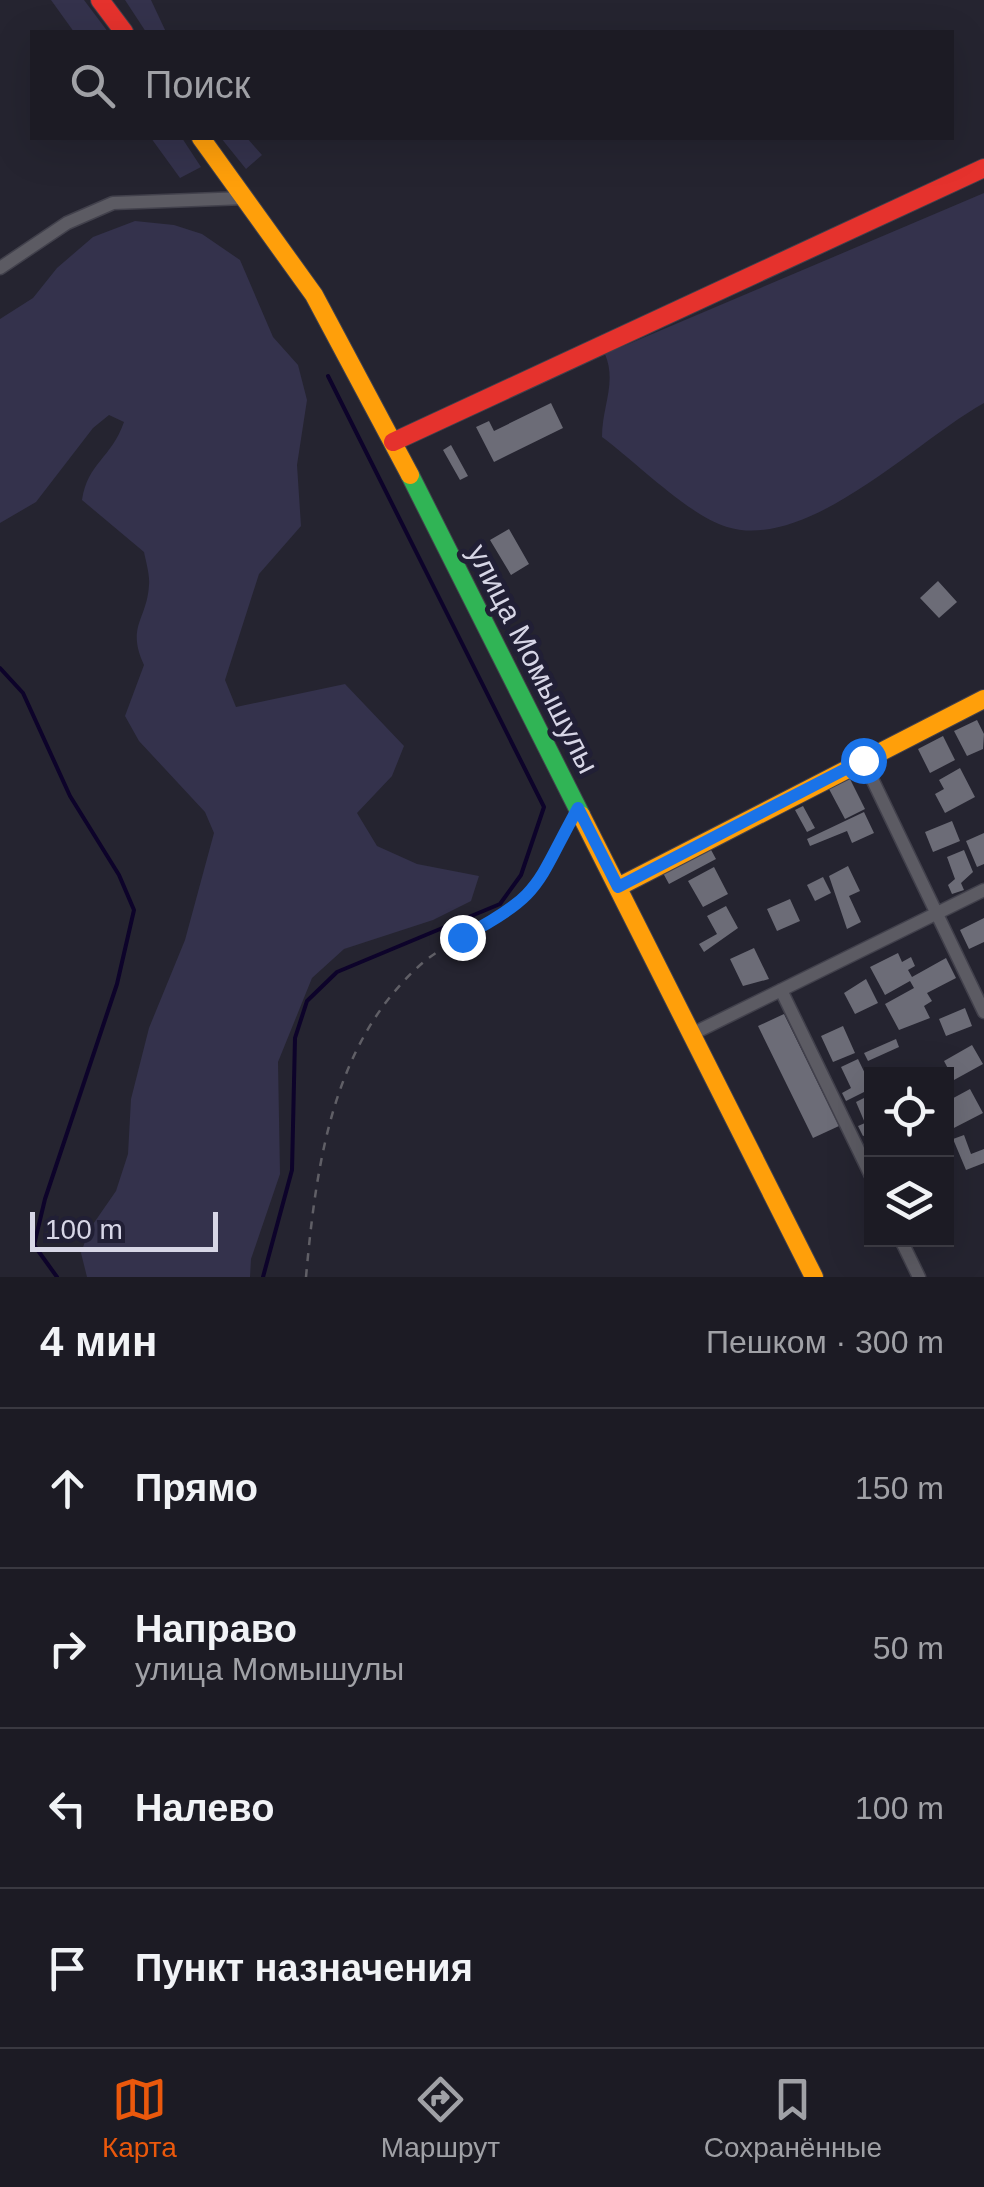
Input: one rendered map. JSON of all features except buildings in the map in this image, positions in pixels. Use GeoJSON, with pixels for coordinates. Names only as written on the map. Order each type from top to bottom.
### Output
{"type":"FeatureCollection","features":[{"type":"Feature","properties":{"kind":"street"},"geometry":{"type":"LineString","coordinates":[[100,0],[122,30]]}},
{"type":"Feature","properties":{"kind":"street","name":"улица Момышулы"},"geometry":{"type":"LineString","coordinates":[[202,140],[314,294],[814,1277]]}},
{"type":"Feature","properties":{"kind":"street"},"geometry":{"type":"LineString","coordinates":[[392,442],[984,168]]}},
{"type":"Feature","properties":{"kind":"street"},"geometry":{"type":"LineString","coordinates":[[0,268],[67,223],[113,203],[245,198]]}},
{"type":"Feature","properties":{"kind":"street"},"geometry":{"type":"LineString","coordinates":[[618,887],[984,699]]}},
{"type":"Feature","properties":{"kind":"street"},"geometry":{"type":"LineString","coordinates":[[863,760],[984,1012]]}},
{"type":"Feature","properties":{"kind":"street"},"geometry":{"type":"LineString","coordinates":[[690,1035],[984,890]]}},
{"type":"Feature","properties":{"kind":"street"},"geometry":{"type":"LineString","coordinates":[[781,990],[864,1161]]}},
{"type":"Feature","properties":{"kind":"street"},"geometry":{"type":"LineString","coordinates":[[905,1247],[920,1277]]}},
{"type":"Feature","properties":{"kind":"path"},"geometry":{"type":"LineString","coordinates":[[306,1277],[316,1188],[339,1086],[369,1027],[418,966],[508,914],[534,892],[578,808]]}},
{"type":"Feature","properties":{"kind":"shaded area"},"geometry":{"type":"Polygon","coordinates":[[[51,0],[84,0],[106,30],[73,30],[51,0]]]}},
{"type":"Feature","properties":{"kind":"shaded area"},"geometry":{"type":"Polygon","coordinates":[[[125,0],[151,0],[165,30],[145,30],[125,0]]]}},
{"type":"Feature","properties":{"kind":"shaded area"},"geometry":{"type":"Polygon","coordinates":[[[152,140],[183,140],[201,167],[180,178],[152,140]]]}},
{"type":"Feature","properties":{"kind":"shaded area"},"geometry":{"type":"Polygon","coordinates":[[[223,140],[249,140],[262,155],[246,169],[223,140]]]}},
{"type":"Feature","properties":{"kind":"shaded area"},"geometry":{"type":"Polygon","coordinates":[[[984,193],[984,403],[861,488],[792,523],[759,530],[727,527],[679,500],[602,437],[610,375],[605,354],[984,193]]]}},
{"type":"Feature","properties":{"kind":"shaded area"},"geometry":{"type":"Polygon","coordinates":[[[135,221],[174,225],[202,234],[240,260],[273,337],[298,365],[307,400],[297,465],[301,526],[259,574],[225,680],[236,707],[345,684],[404,746],[392,776],[357,813],[377,846],[417,864],[479,876],[471,901],[433,920],[344,949],[312,978],[278,1062],[280,1174],[251,1259],[250,1277],[87,1277],[81,1253],[89,1230],[116,1191],[128,1154],[131,1099],[149,1028],[185,940],[214,833],[205,812],[139,741],[125,716],[144,665],[137,632],[147,597],[148,568],[144,552],[82,500],[89,477],[124,422],[109,415],[93,428],[36,502],[0,523],[0,319],[33,298],[57,268],[93,237],[135,221]]]}},
{"type":"Feature","properties":{"kind":"waterway"},"geometry":{"type":"LineString","coordinates":[[263,1277],[292,1170],[295,1038],[307,1001],[337,972],[500,904],[521,875],[544,807],[328,376]]}},
{"type":"Feature","properties":{"kind":"waterway"},"geometry":{"type":"LineString","coordinates":[[0,668],[23,693],[70,796],[119,875],[134,910],[117,984],[45,1199],[34,1245],[57,1277]]}},
{"type":"Feature","properties":{"kind":"traffic: fast"},"geometry":{"type":"LineString","coordinates":[[410,475],[581,815]]}},
{"type":"Feature","properties":{"kind":"traffic: slow"},"geometry":{"type":"LineString","coordinates":[[202,140],[314,295],[410,475]]}},
{"type":"Feature","properties":{"kind":"traffic: slow"},"geometry":{"type":"LineString","coordinates":[[618,887],[984,699]]}},
{"type":"Feature","properties":{"kind":"traffic: slow"},"geometry":{"type":"LineString","coordinates":[[581,815],[814,1277]]}},
{"type":"Feature","properties":{"kind":"traffic: jam"},"geometry":{"type":"LineString","coordinates":[[100,0],[122,30]]}},
{"type":"Feature","properties":{"kind":"traffic: jam"},"geometry":{"type":"LineString","coordinates":[[393,442],[984,168]]}},
{"type":"Feature","properties":{"kind":"route"},"geometry":{"type":"LineString","coordinates":[[462,937],[508,914],[534,892],[550,868],[578,808],[618,887],[863,760]]}}]}
